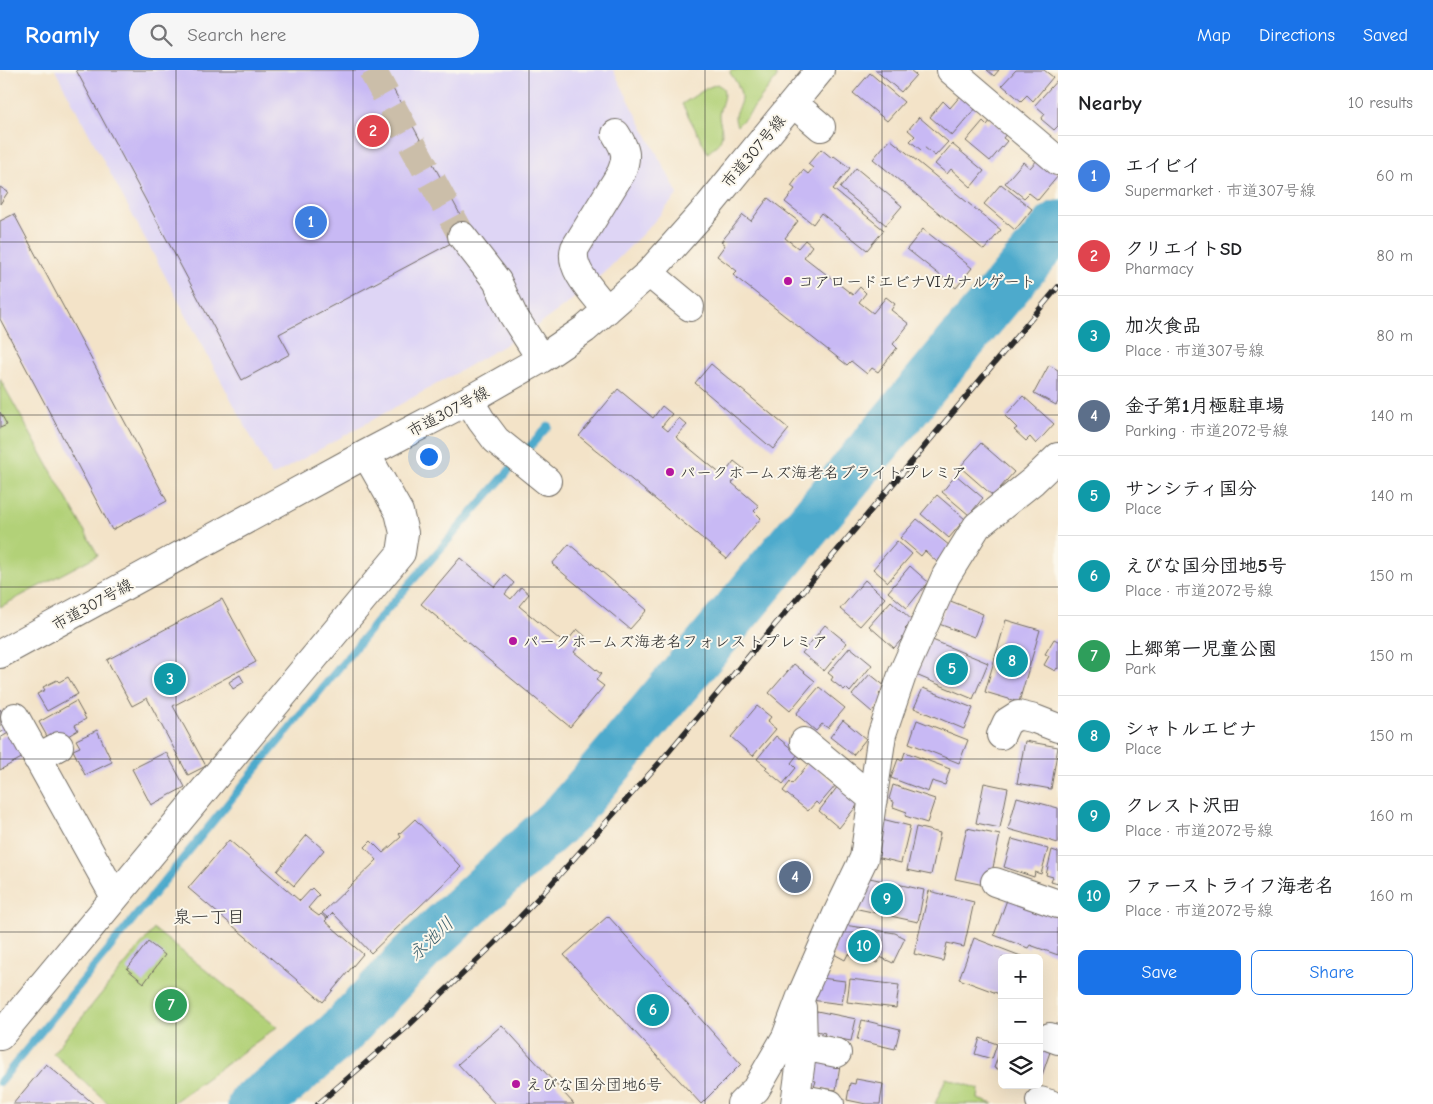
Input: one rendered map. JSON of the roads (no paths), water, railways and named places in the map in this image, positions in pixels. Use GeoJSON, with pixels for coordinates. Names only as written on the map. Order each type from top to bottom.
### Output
{"type":"FeatureCollection","features":[{"type":"Feature","properties":{"kind":"street","name":"市道307号線"},"geometry":{"type":"LineString","coordinates":[[0,654],[366,454],[469,400],[541,359],[585,328],[649,273],[707,208],[820,70]]}},
{"type":"Feature","properties":{"kind":"street"},"geometry":{"type":"LineString","coordinates":[[951,70],[1058,161]]}},
{"type":"Feature","properties":{"kind":"street"},"geometry":{"type":"LineString","coordinates":[[793,104],[821,127]]}},
{"type":"Feature","properties":{"kind":"street"},"geometry":{"type":"LineString","coordinates":[[607,310],[577,270],[573,256],[575,248],[621,173],[625,163],[626,153],[616,134]]}},
{"type":"Feature","properties":{"kind":"street"},"geometry":{"type":"LineString","coordinates":[[462,236],[497,280],[513,315]]}},
{"type":"Feature","properties":{"kind":"street"},"geometry":{"type":"LineString","coordinates":[[469,269],[476,269],[484,274],[541,359]]}},
{"type":"Feature","properties":{"kind":"street"},"geometry":{"type":"LineString","coordinates":[[649,273],[690,307]]}},
{"type":"Feature","properties":{"kind":"street"},"geometry":{"type":"LineString","coordinates":[[469,400],[496,440],[531,469]]}},
{"type":"Feature","properties":{"kind":"street"},"geometry":{"type":"LineString","coordinates":[[0,1036],[400,553],[404,533],[399,512],[366,454]]}},
{"type":"Feature","properties":{"kind":"street"},"geometry":{"type":"LineString","coordinates":[[754,1099],[786,1038],[802,994],[864,858],[882,734],[902,675],[946,576],[977,526],[1033,481],[1058,457]]}},
{"type":"Feature","properties":{"kind":"street"},"geometry":{"type":"LineString","coordinates":[[1001,735],[1007,722],[1018,715],[1058,728]]}},
{"type":"Feature","properties":{"kind":"street"},"geometry":{"type":"LineString","coordinates":[[15,717],[48,752],[115,897]]}},
{"type":"Feature","properties":{"kind":"street"},"geometry":{"type":"LineString","coordinates":[[804,742],[873,799]]}},
{"type":"Feature","properties":{"kind":"street"},"geometry":{"type":"LineString","coordinates":[[995,882],[1058,904]]}},
{"type":"Feature","properties":{"kind":"street"},"geometry":{"type":"LineString","coordinates":[[802,994],[803,1046],[796,1101],[830,1104]]}},
{"type":"Feature","properties":{"kind":"street"},"geometry":{"type":"LineString","coordinates":[[803,1046],[837,1053]]}},
{"type":"Feature","properties":{"kind":"waterway","name":"永池川"},"geometry":{"type":"LineString","coordinates":[[252,1104],[286,1081],[340,1033],[422,947],[567,813],[1058,225]]}},
{"type":"Feature","properties":{"kind":"waterway"},"geometry":{"type":"LineString","coordinates":[[0,1082],[378,620],[548,426]]}},
{"type":"Feature","properties":{"kind":"tunnel"},"geometry":{"type":"LineString","coordinates":[[372,70],[462,236]]}},
{"type":"Feature","properties":{"kind":"railway"},"geometry":{"type":"LineString","coordinates":[[318,1104],[406,1028],[494,944],[544,892],[661,761],[1058,287]]}},
{"type":"Feature","properties":{"kind":"place","name":"クリエイトSD"},"geometry":{"type":"Point","coordinates":[373,131]}},
{"type":"Feature","properties":{"kind":"place","name":"エイビイ"},"geometry":{"type":"Point","coordinates":[311,222]}},
{"type":"Feature","properties":{"kind":"place","name":"コアロードエビナVIカナルゲート"},"geometry":{"type":"Point","coordinates":[788,281]}},
{"type":"Feature","properties":{"kind":"place","name":"パークホームズ海老名ブライトプレミア"},"geometry":{"type":"Point","coordinates":[670,472]}},
{"type":"Feature","properties":{"kind":"place","name":"パークホームズ海老名フォレストプレミア"},"geometry":{"type":"Point","coordinates":[513,641]}},
{"type":"Feature","properties":{"kind":"place","name":"シャトルエビナ"},"geometry":{"type":"Point","coordinates":[1012,661]}},
{"type":"Feature","properties":{"kind":"place","name":"サンシティ国分"},"geometry":{"type":"Point","coordinates":[952,669]}},
{"type":"Feature","properties":{"kind":"place","name":"加次食品"},"geometry":{"type":"Point","coordinates":[170,679]}},
{"type":"Feature","properties":{"kind":"place","name":"金子第1月極駐車場"},"geometry":{"type":"Point","coordinates":[795,877]}},
{"type":"Feature","properties":{"kind":"place","name":"クレスト沢田"},"geometry":{"type":"Point","coordinates":[887,899]}},
{"type":"Feature","properties":{"kind":"place","name":"ファーストライフ海老名"},"geometry":{"type":"Point","coordinates":[864,946]}},
{"type":"Feature","properties":{"kind":"place","name":"上郷第一児童公園"},"geometry":{"type":"Point","coordinates":[171,1005]}},
{"type":"Feature","properties":{"kind":"place","name":"えびな国分団地5号"},"geometry":{"type":"Point","coordinates":[653,1010]}},
{"type":"Feature","properties":{"kind":"place","name":"えびな国分団地6号"},"geometry":{"type":"Point","coordinates":[516,1084]}},
{"type":"Feature","properties":{"kind":"district","name":"泉一丁目"},"geometry":{"type":"Point","coordinates":[209,917]}}]}
